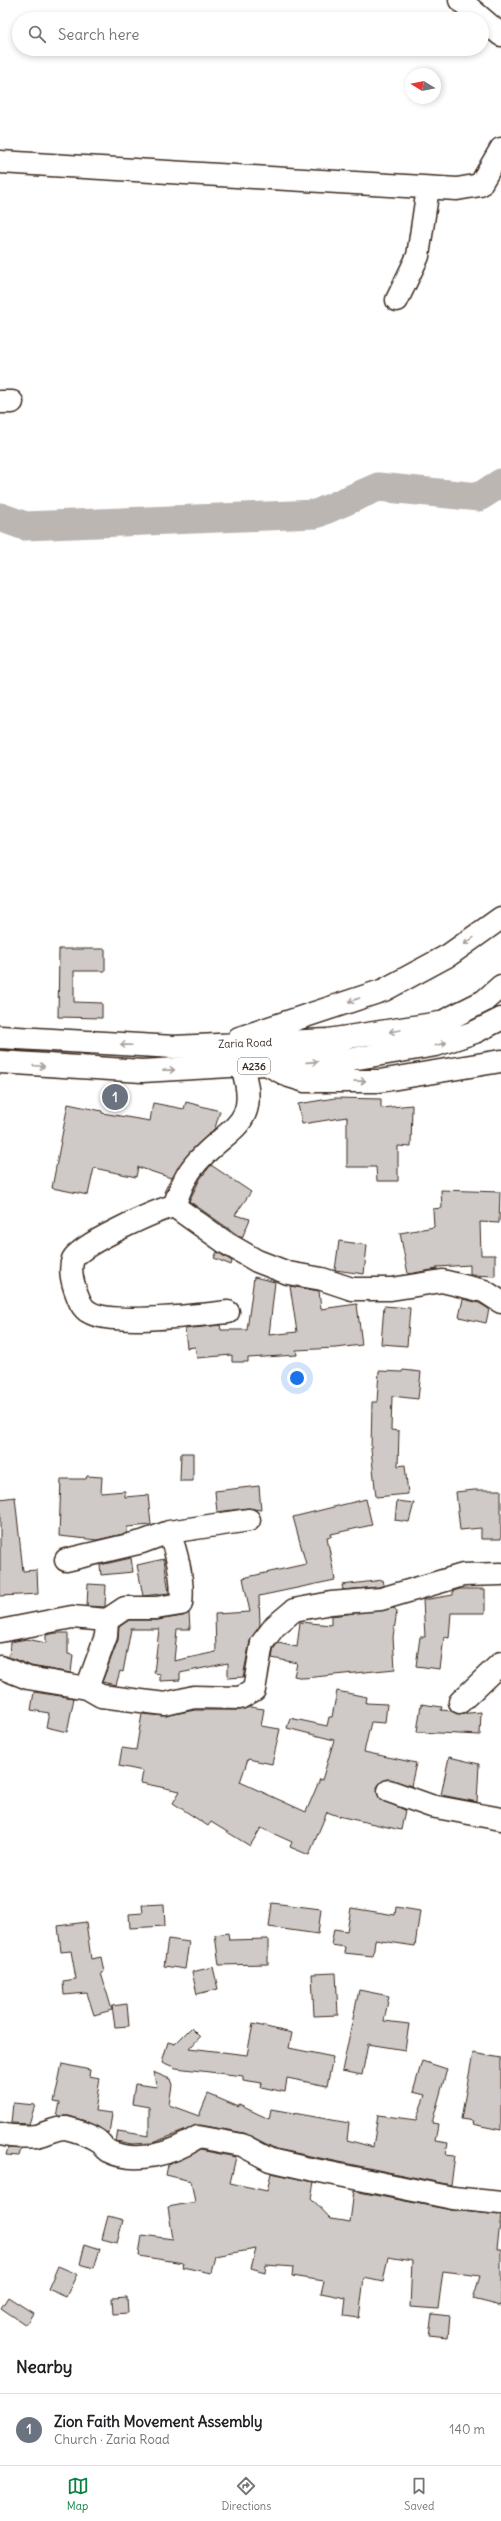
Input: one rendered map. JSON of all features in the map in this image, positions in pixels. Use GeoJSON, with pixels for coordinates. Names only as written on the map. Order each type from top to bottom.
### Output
{"type":"FeatureCollection","features":[{"type":"Feature","properties":{"kind":"main road"},"geometry":{"type":"LineString","coordinates":[[460,0],[474,12]]}},
{"type":"Feature","properties":{"kind":"main road"},"geometry":{"type":"LineString","coordinates":[[489,25],[501,35]]}},
{"type":"Feature","properties":{"kind":"main road"},"geometry":{"type":"LineString","coordinates":[[0,162],[457,189],[480,185],[501,149]]}},
{"type":"Feature","properties":{"kind":"main road"},"geometry":{"type":"LineString","coordinates":[[397,300],[418,256],[428,188]]}},
{"type":"Feature","properties":{"kind":"main road"},"geometry":{"type":"LineString","coordinates":[[221,1044],[271,1026],[384,990],[449,955],[501,918]]}},
{"type":"Feature","properties":{"kind":"main road","name":"Zaria Road"},"geometry":{"type":"LineString","coordinates":[[0,1037],[174,1047],[328,1040],[415,1028],[453,1018],[484,1001],[501,986]]}},
{"type":"Feature","properties":{"kind":"main road","name":"A236"},"geometry":{"type":"LineString","coordinates":[[0,1062],[142,1071],[269,1066],[352,1060],[436,1046],[475,1032],[501,1019]]}},
{"type":"Feature","properties":{"kind":"main road"},"geometry":{"type":"LineString","coordinates":[[269,1066],[289,1076],[305,1081],[379,1081],[501,1061]]}},
{"type":"Feature","properties":{"kind":"main road"},"geometry":{"type":"LineString","coordinates":[[174,1206],[184,1179],[197,1162],[240,1122],[247,1111],[248,1087],[242,1067]]}},
{"type":"Feature","properties":{"kind":"main road"},"geometry":{"type":"LineString","coordinates":[[228,1312],[163,1317],[117,1318],[88,1312],[80,1302],[71,1270],[73,1259],[80,1252],[154,1211],[174,1206],[226,1243],[257,1261],[288,1273],[322,1279],[352,1288],[391,1289],[442,1281],[484,1292],[501,1302]]}},
{"type":"Feature","properties":{"kind":"main road"},"geometry":{"type":"LineString","coordinates":[[66,1560],[142,1542],[169,1532],[250,1520]]}},
{"type":"Feature","properties":{"kind":"main road"},"geometry":{"type":"LineString","coordinates":[[0,1631],[72,1617],[107,1620],[125,1608],[156,1608],[181,1604],[182,1594],[178,1556],[169,1532]]}},
{"type":"Feature","properties":{"kind":"main road"},"geometry":{"type":"LineString","coordinates":[[0,1667],[28,1678],[87,1688],[101,1696],[165,1704],[194,1697],[240,1698],[254,1690],[262,1643],[275,1626],[294,1610],[331,1603],[381,1599],[463,1575],[501,1574]]}},
{"type":"Feature","properties":{"kind":"main road"},"geometry":{"type":"LineString","coordinates":[[87,1688],[106,1636],[107,1620]]}},
{"type":"Feature","properties":{"kind":"main road"},"geometry":{"type":"LineString","coordinates":[[460,1702],[501,1663]]}},
{"type":"Feature","properties":{"kind":"main road"},"geometry":{"type":"LineString","coordinates":[[389,1791],[432,1806],[501,1819]]}},
{"type":"Feature","properties":{"kind":"main road"},"geometry":{"type":"LineString","coordinates":[[0,2134],[14,2137],[37,2136],[65,2128],[95,2139],[107,2150],[124,2157],[144,2157],[164,2152],[184,2146],[198,2137],[242,2145],[270,2160],[305,2168],[453,2198],[501,2204]]}},
{"type":"Feature","properties":{"kind":"building"},"geometry":{"type":"Polygon","coordinates":[[[59,949],[105,949],[105,971],[74,971],[74,1002],[102,1003],[102,1018],[58,1017],[59,949]]]}},
{"type":"Feature","properties":{"kind":"building"},"geometry":{"type":"Polygon","coordinates":[[[335,1098],[381,1099],[381,1108],[412,1105],[411,1147],[398,1146],[398,1181],[377,1181],[376,1167],[347,1167],[347,1117],[302,1124],[298,1104],[335,1098]]]}},
{"type":"Feature","properties":{"kind":"building"},"geometry":{"type":"Polygon","coordinates":[[[186,1102],[220,1111],[215,1128],[183,1160],[165,1193],[164,1192],[171,1178],[138,1167],[136,1177],[94,1168],[88,1195],[52,1188],[68,1104],[102,1111],[102,1113],[150,1121],[153,1103],[184,1109],[186,1102]]]}},
{"type":"Feature","properties":{"kind":"building"},"geometry":{"type":"Polygon","coordinates":[[[211,1165],[251,1192],[235,1215],[250,1219],[242,1238],[189,1201],[200,1179],[211,1165]]]}},
{"type":"Feature","properties":{"kind":"building"},"geometry":{"type":"Polygon","coordinates":[[[441,1190],[500,1192],[499,1223],[480,1222],[481,1255],[495,1255],[495,1276],[470,1275],[470,1265],[437,1267],[437,1269],[408,1274],[400,1233],[434,1227],[433,1209],[442,1208],[441,1190]]]}},
{"type":"Feature","properties":{"kind":"building"},"geometry":{"type":"Polygon","coordinates":[[[339,1241],[367,1245],[364,1274],[335,1270],[339,1241]]]}},
{"type":"Feature","properties":{"kind":"building"},"geometry":{"type":"Polygon","coordinates":[[[217,1252],[232,1261],[231,1265],[214,1258],[217,1252]]]}},
{"type":"Feature","properties":{"kind":"building"},"geometry":{"type":"Polygon","coordinates":[[[254,1277],[275,1282],[269,1335],[297,1332],[290,1286],[319,1291],[321,1309],[357,1304],[362,1345],[296,1350],[297,1355],[248,1358],[248,1362],[232,1362],[232,1355],[197,1358],[195,1347],[187,1348],[185,1329],[220,1325],[221,1330],[247,1330],[254,1277]]]}},
{"type":"Feature","properties":{"kind":"building"},"geometry":{"type":"Polygon","coordinates":[[[463,1299],[479,1303],[489,1309],[486,1323],[459,1317],[463,1299]]]}},
{"type":"Feature","properties":{"kind":"building"},"geometry":{"type":"Polygon","coordinates":[[[384,1306],[410,1308],[407,1346],[381,1344],[384,1306]]]}},
{"type":"Feature","properties":{"kind":"building"},"geometry":{"type":"Polygon","coordinates":[[[403,1370],[421,1372],[418,1399],[392,1396],[391,1430],[399,1431],[398,1466],[405,1465],[408,1494],[376,1497],[371,1449],[372,1402],[377,1402],[379,1371],[402,1372],[403,1370]]]}},
{"type":"Feature","properties":{"kind":"building"},"geometry":{"type":"Polygon","coordinates":[[[181,1453],[193,1453],[193,1481],[180,1481],[181,1453]]]}},
{"type":"Feature","properties":{"kind":"building"},"geometry":{"type":"Polygon","coordinates":[[[87,1476],[102,1477],[101,1493],[125,1491],[125,1497],[148,1495],[151,1525],[127,1527],[127,1533],[97,1540],[59,1536],[61,1479],[86,1479],[87,1476]]]}},
{"type":"Feature","properties":{"kind":"building"},"geometry":{"type":"Polygon","coordinates":[[[259,1486],[261,1510],[247,1508],[217,1512],[215,1491],[259,1486]]]}},
{"type":"Feature","properties":{"kind":"building"},"geometry":{"type":"Polygon","coordinates":[[[501,1490],[501,1539],[481,1539],[481,1528],[460,1530],[456,1492],[501,1490]]]}},
{"type":"Feature","properties":{"kind":"building"},"geometry":{"type":"Polygon","coordinates":[[[15,1497],[23,1571],[37,1570],[38,1594],[0,1596],[0,1499],[15,1497]]]}},
{"type":"Feature","properties":{"kind":"building"},"geometry":{"type":"Polygon","coordinates":[[[366,1499],[372,1525],[331,1534],[332,1536],[327,1537],[335,1580],[259,1596],[260,1625],[250,1641],[243,1677],[228,1678],[228,1663],[180,1673],[180,1680],[160,1681],[160,1674],[154,1673],[159,1629],[131,1629],[123,1672],[120,1671],[116,1685],[102,1682],[118,1640],[119,1627],[129,1620],[158,1620],[183,1616],[189,1613],[190,1629],[177,1629],[174,1661],[216,1652],[215,1614],[250,1612],[243,1578],[306,1564],[293,1517],[366,1499]]]}},
{"type":"Feature","properties":{"kind":"building"},"geometry":{"type":"Polygon","coordinates":[[[397,1501],[414,1503],[409,1522],[395,1520],[397,1501]]]}},
{"type":"Feature","properties":{"kind":"building"},"geometry":{"type":"Polygon","coordinates":[[[131,1558],[133,1572],[101,1575],[100,1565],[131,1558]]]}},
{"type":"Feature","properties":{"kind":"building"},"geometry":{"type":"Polygon","coordinates":[[[164,1559],[169,1593],[143,1596],[137,1565],[164,1559]]]}},
{"type":"Feature","properties":{"kind":"building"},"geometry":{"type":"Polygon","coordinates":[[[383,1580],[384,1585],[379,1587],[343,1590],[342,1585],[383,1580]]]}},
{"type":"Feature","properties":{"kind":"building"},"geometry":{"type":"Polygon","coordinates":[[[88,1584],[106,1585],[105,1607],[87,1606],[88,1584]]]}},
{"type":"Feature","properties":{"kind":"building"},"geometry":{"type":"Polygon","coordinates":[[[460,1589],[485,1589],[485,1613],[451,1613],[449,1638],[444,1637],[440,1669],[416,1666],[420,1637],[425,1637],[423,1600],[453,1595],[453,1591],[460,1589]]]}},
{"type":"Feature","properties":{"kind":"building"},"geometry":{"type":"Polygon","coordinates":[[[394,1608],[397,1611],[393,1637],[395,1669],[304,1678],[294,1676],[297,1663],[272,1658],[274,1648],[278,1643],[297,1647],[300,1622],[331,1625],[331,1616],[394,1608]]]}},
{"type":"Feature","properties":{"kind":"building"},"geometry":{"type":"Polygon","coordinates":[[[68,1633],[68,1654],[73,1655],[71,1673],[31,1666],[9,1657],[10,1642],[27,1639],[46,1643],[46,1635],[68,1633]]]}},
{"type":"Feature","properties":{"kind":"building"},"geometry":{"type":"Polygon","coordinates":[[[337,1691],[367,1697],[366,1703],[387,1704],[385,1723],[371,1722],[364,1752],[416,1763],[411,1786],[387,1779],[381,1782],[377,1787],[380,1799],[405,1810],[401,1830],[338,1816],[327,1812],[309,1855],[290,1847],[292,1842],[261,1828],[250,1846],[211,1822],[208,1826],[173,1803],[180,1791],[141,1783],[143,1771],[119,1766],[122,1748],[136,1750],[142,1714],[164,1716],[195,1710],[240,1710],[250,1707],[264,1709],[261,1726],[280,1729],[272,1764],[248,1759],[240,1782],[306,1812],[320,1779],[322,1780],[334,1740],[287,1728],[290,1718],[327,1726],[329,1717],[332,1717],[337,1691]]]}},
{"type":"Feature","properties":{"kind":"building"},"geometry":{"type":"Polygon","coordinates":[[[34,1692],[74,1698],[67,1732],[46,1727],[49,1713],[31,1710],[34,1692]]]}},
{"type":"Feature","properties":{"kind":"building"},"geometry":{"type":"Polygon","coordinates":[[[421,1704],[442,1707],[441,1710],[451,1711],[457,1714],[481,1712],[480,1735],[417,1732],[421,1704]]]}},
{"type":"Feature","properties":{"kind":"building"},"geometry":{"type":"Polygon","coordinates":[[[449,1757],[479,1764],[477,1802],[441,1795],[449,1757]]]}},
{"type":"Feature","properties":{"kind":"building"},"geometry":{"type":"Polygon","coordinates":[[[272,1903],[321,1909],[318,1934],[269,1927],[272,1903]]]}},
{"type":"Feature","properties":{"kind":"building"},"geometry":{"type":"Polygon","coordinates":[[[164,1904],[165,1926],[130,1928],[129,1914],[143,1913],[142,1905],[164,1904]]]}},
{"type":"Feature","properties":{"kind":"building"},"geometry":{"type":"Polygon","coordinates":[[[396,1907],[420,1911],[415,1946],[375,1940],[373,1956],[344,1953],[345,1947],[331,1945],[334,1929],[347,1931],[351,1908],[395,1915],[396,1907]]]}},
{"type":"Feature","properties":{"kind":"building"},"geometry":{"type":"Polygon","coordinates":[[[86,1922],[91,1959],[101,1957],[104,1972],[101,1973],[112,2010],[94,2015],[87,1993],[64,1995],[63,1981],[76,1979],[71,1951],[61,1952],[58,1926],[86,1922]]]}},
{"type":"Feature","properties":{"kind":"building"},"geometry":{"type":"Polygon","coordinates":[[[228,1933],[229,1940],[268,1939],[268,1964],[219,1965],[215,1935],[228,1933]]]}},
{"type":"Feature","properties":{"kind":"building"},"geometry":{"type":"Polygon","coordinates":[[[168,1939],[189,1942],[185,1969],[164,1966],[168,1939]]]}},
{"type":"Feature","properties":{"kind":"building"},"geometry":{"type":"Polygon","coordinates":[[[213,1967],[218,1989],[197,1994],[192,1972],[213,1967]]]}},
{"type":"Feature","properties":{"kind":"building"},"geometry":{"type":"Polygon","coordinates":[[[336,1973],[338,2015],[314,2016],[312,1974],[336,1973]]]}},
{"type":"Feature","properties":{"kind":"building"},"geometry":{"type":"Polygon","coordinates":[[[359,1990],[389,1996],[384,2021],[409,2024],[405,2050],[368,2044],[362,2075],[342,2071],[359,1990]]]}},
{"type":"Feature","properties":{"kind":"building"},"geometry":{"type":"Polygon","coordinates":[[[127,2004],[129,2026],[115,2027],[112,2006],[127,2004]]]}},
{"type":"Feature","properties":{"kind":"building"},"geometry":{"type":"Polygon","coordinates":[[[253,2024],[292,2033],[289,2048],[333,2057],[327,2086],[287,2078],[285,2092],[261,2087],[262,2083],[243,2080],[243,2076],[176,2068],[162,2062],[168,2042],[175,2044],[191,2028],[200,2037],[190,2048],[247,2055],[253,2024]]]}},
{"type":"Feature","properties":{"kind":"building"},"geometry":{"type":"Polygon","coordinates":[[[473,2053],[501,2058],[501,2130],[472,2124],[473,2121],[461,2119],[473,2053]]]}},
{"type":"Feature","properties":{"kind":"building"},"geometry":{"type":"Polygon","coordinates":[[[422,2061],[447,2069],[432,2123],[438,2124],[435,2141],[448,2143],[446,2154],[455,2155],[451,2185],[276,2149],[244,2133],[200,2125],[152,2143],[132,2144],[116,2141],[118,2131],[149,2136],[149,2107],[132,2104],[135,2084],[157,2087],[153,2072],[170,2079],[172,2085],[169,2105],[199,2116],[208,2094],[239,2107],[239,2105],[269,2119],[271,2109],[349,2123],[347,2140],[373,2147],[378,2115],[416,2120],[425,2095],[413,2092],[422,2061]]]}},
{"type":"Feature","properties":{"kind":"building"},"geometry":{"type":"Polygon","coordinates":[[[62,2064],[90,2070],[89,2076],[100,2078],[95,2111],[112,2113],[109,2134],[85,2121],[69,2116],[57,2116],[60,2103],[54,2102],[62,2064]]]}},
{"type":"Feature","properties":{"kind":"building"},"geometry":{"type":"Polygon","coordinates":[[[13,2103],[35,2105],[29,2124],[11,2123],[13,2103]]]}},
{"type":"Feature","properties":{"kind":"building"},"geometry":{"type":"Polygon","coordinates":[[[8,2148],[21,2149],[19,2156],[6,2155],[8,2148]]]}},
{"type":"Feature","properties":{"kind":"building"},"geometry":{"type":"Polygon","coordinates":[[[200,2150],[236,2157],[230,2183],[267,2191],[271,2173],[314,2182],[311,2198],[331,2219],[350,2222],[354,2191],[451,2210],[501,2215],[497,2249],[501,2249],[501,2306],[473,2299],[480,2276],[443,2271],[438,2309],[410,2307],[412,2261],[388,2257],[383,2282],[364,2278],[359,2318],[344,2316],[346,2298],[321,2293],[324,2281],[292,2276],[293,2267],[266,2265],[265,2272],[251,2268],[256,2249],[215,2256],[211,2273],[182,2267],[183,2263],[139,2256],[142,2235],[173,2239],[168,2207],[195,2202],[191,2181],[166,2175],[168,2165],[200,2150]]]}},
{"type":"Feature","properties":{"kind":"building"},"geometry":{"type":"Polygon","coordinates":[[[108,2216],[123,2220],[117,2243],[102,2239],[108,2216]]]}},
{"type":"Feature","properties":{"kind":"building"},"geometry":{"type":"Polygon","coordinates":[[[85,2244],[100,2249],[94,2268],[80,2264],[85,2244]]]}},
{"type":"Feature","properties":{"kind":"building"},"geometry":{"type":"Polygon","coordinates":[[[58,2266],[77,2274],[66,2297],[48,2289],[58,2266]]]}},
{"type":"Feature","properties":{"kind":"building"},"geometry":{"type":"Polygon","coordinates":[[[8,2297],[33,2313],[26,2325],[1,2308],[8,2297]]]}},
{"type":"Feature","properties":{"kind":"building"},"geometry":{"type":"Polygon","coordinates":[[[127,2297],[128,2313],[113,2314],[112,2298],[127,2297]]]}},
{"type":"Feature","properties":{"kind":"building"},"geometry":{"type":"Polygon","coordinates":[[[432,2314],[450,2316],[448,2337],[429,2335],[432,2314]]]}},
{"type":"Feature","properties":{"kind":"waterway"},"geometry":{"type":"LineString","coordinates":[[0,517],[25,526],[316,514],[378,487],[479,497],[501,483]]}},
{"type":"Feature","properties":{"kind":"place","name":"Zion Faith Movement Assembly"},"geometry":{"type":"Point","coordinates":[115,1097]}}]}
